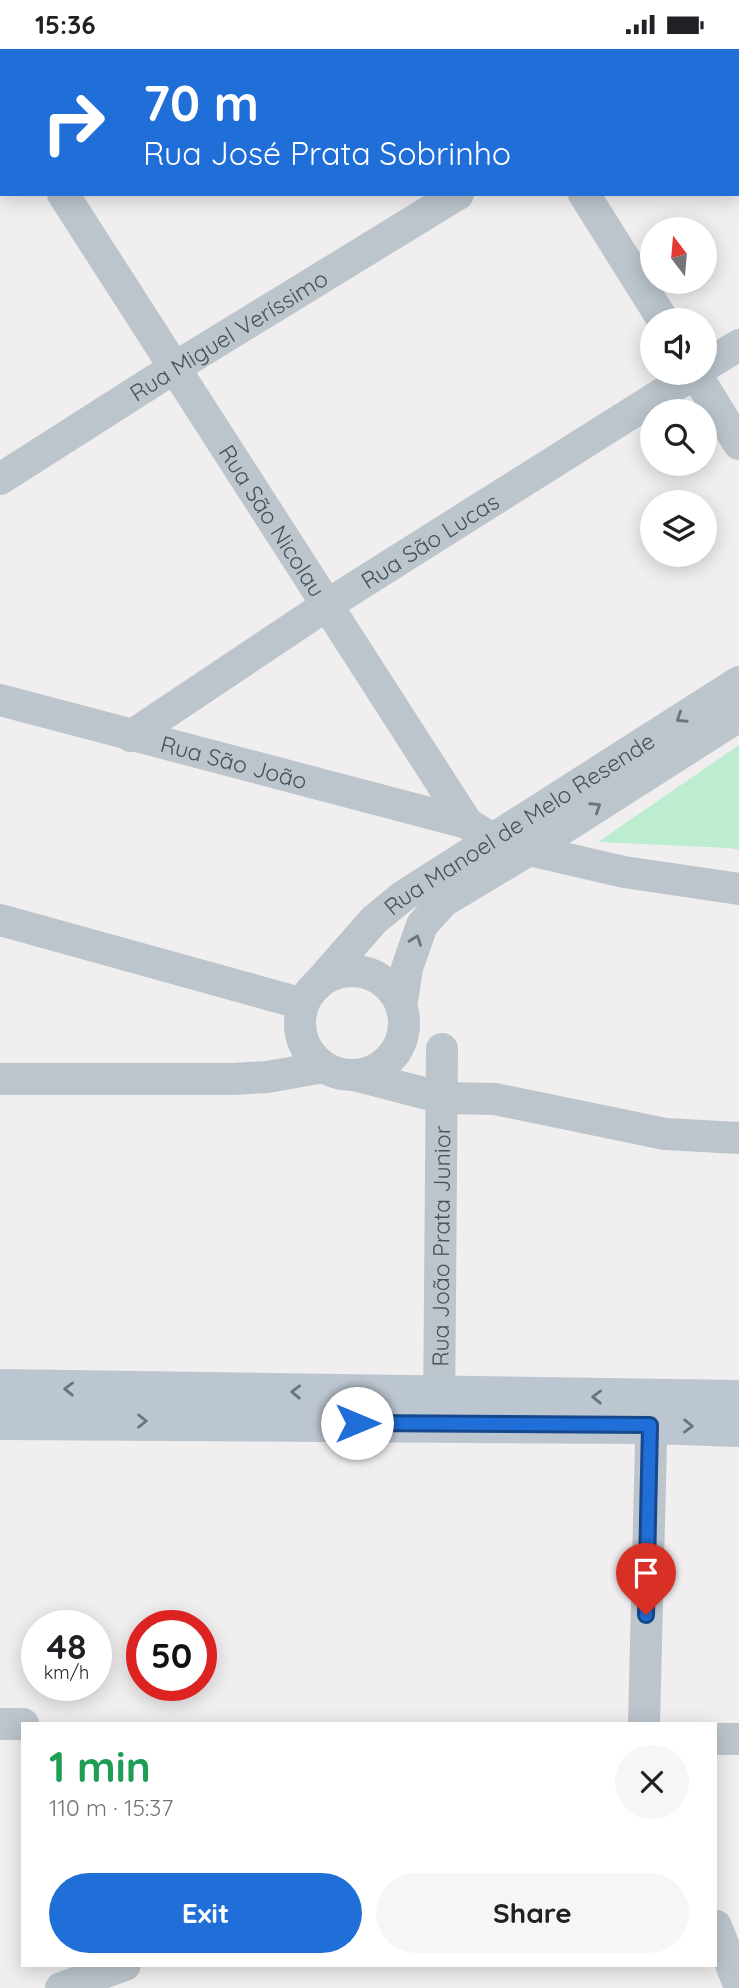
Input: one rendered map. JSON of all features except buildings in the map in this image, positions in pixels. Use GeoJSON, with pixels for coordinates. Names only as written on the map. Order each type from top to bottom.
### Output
{"type":"FeatureCollection","features":[{"type":"Feature","properties":{"kind":"main road"},"geometry":{"type":"LineString","coordinates":[[0,1388],[440,1409],[651,1412],[739,1399]]}},
{"type":"Feature","properties":{"kind":"main road"},"geometry":{"type":"LineString","coordinates":[[0,1420],[440,1409]]}},
{"type":"Feature","properties":{"kind":"main road"},"geometry":{"type":"LineString","coordinates":[[651,1412],[739,1428]]}},
{"type":"Feature","properties":{"kind":"street","name":"Rua São Nicolau"},"geometry":{"type":"LineString","coordinates":[[65,196],[327,605],[480,831]]}},
{"type":"Feature","properties":{"kind":"street","name":"Rua Miguel Veríssimo"},"geometry":{"type":"LineString","coordinates":[[0,479],[174,368],[455,196]]}},
{"type":"Feature","properties":{"kind":"street"},"geometry":{"type":"LineString","coordinates":[[585,196],[655,308]]}},
{"type":"Feature","properties":{"kind":"street"},"geometry":{"type":"LineString","coordinates":[[717,359],[739,345]]}},
{"type":"Feature","properties":{"kind":"street","name":"Rua São Lucas"},"geometry":{"type":"LineString","coordinates":[[131,736],[327,605],[676,385]]}},
{"type":"Feature","properties":{"kind":"street"},"geometry":{"type":"LineString","coordinates":[[702,385],[739,444]]}},
{"type":"Feature","properties":{"kind":"street","name":"Rua Manoel de Melo Resende"},"geometry":{"type":"LineString","coordinates":[[310,994],[373,921],[480,831],[739,682]]}},
{"type":"Feature","properties":{"kind":"street","name":"Rua São João"},"geometry":{"type":"LineString","coordinates":[[0,701],[480,831],[529,850],[624,872],[739,889]]}},
{"type":"Feature","properties":{"kind":"street","name":"Rua Manoel de Melo Resende"},"geometry":{"type":"LineString","coordinates":[[402,1010],[407,968],[422,925],[444,901],[739,716]]}},
{"type":"Feature","properties":{"kind":"street"},"geometry":{"type":"LineString","coordinates":[[0,920],[310,994]]}},
{"type":"Feature","properties":{"kind":"street"},"geometry":{"type":"LineString","coordinates":[[354,1075],[370,1072],[384,1064],[395,1053],[402,1038],[404,1022],[394,993],[384,982],[356,971],[326,978],[310,994],[300,1018],[304,1045],[312,1057],[324,1067],[338,1073],[443,1098],[495,1099],[665,1134],[739,1138]]}},
{"type":"Feature","properties":{"kind":"street"},"geometry":{"type":"LineString","coordinates":[[402,1010],[495,1099]]}},
{"type":"Feature","properties":{"kind":"street","name":"Rua João Prata Junior"},"geometry":{"type":"LineString","coordinates":[[440,1409],[442,1049]]}},
{"type":"Feature","properties":{"kind":"street"},"geometry":{"type":"LineString","coordinates":[[0,1079],[233,1079],[267,1077],[324,1067]]}},
{"type":"Feature","properties":{"kind":"street"},"geometry":{"type":"LineString","coordinates":[[644,1722],[651,1412]]}},
{"type":"Feature","properties":{"kind":"street"},"geometry":{"type":"LineString","coordinates":[[0,1724],[21,1724]]}},
{"type":"Feature","properties":{"kind":"street"},"geometry":{"type":"LineString","coordinates":[[717,1739],[739,1739]]}},
{"type":"Feature","properties":{"kind":"street"},"geometry":{"type":"LineString","coordinates":[[717,1929],[739,1985]]}},
{"type":"Feature","properties":{"kind":"street"},"geometry":{"type":"LineString","coordinates":[[61,1988],[119,1967]]}},
{"type":"Feature","properties":{"kind":"green space"},"geometry":{"type":"Polygon","coordinates":[[[739,745],[739,850],[598,842],[739,745]]]}},
{"type":"Feature","properties":{"kind":"route"},"geometry":{"type":"LineString","coordinates":[[357,1423],[650,1425],[646,1615]]}}]}
